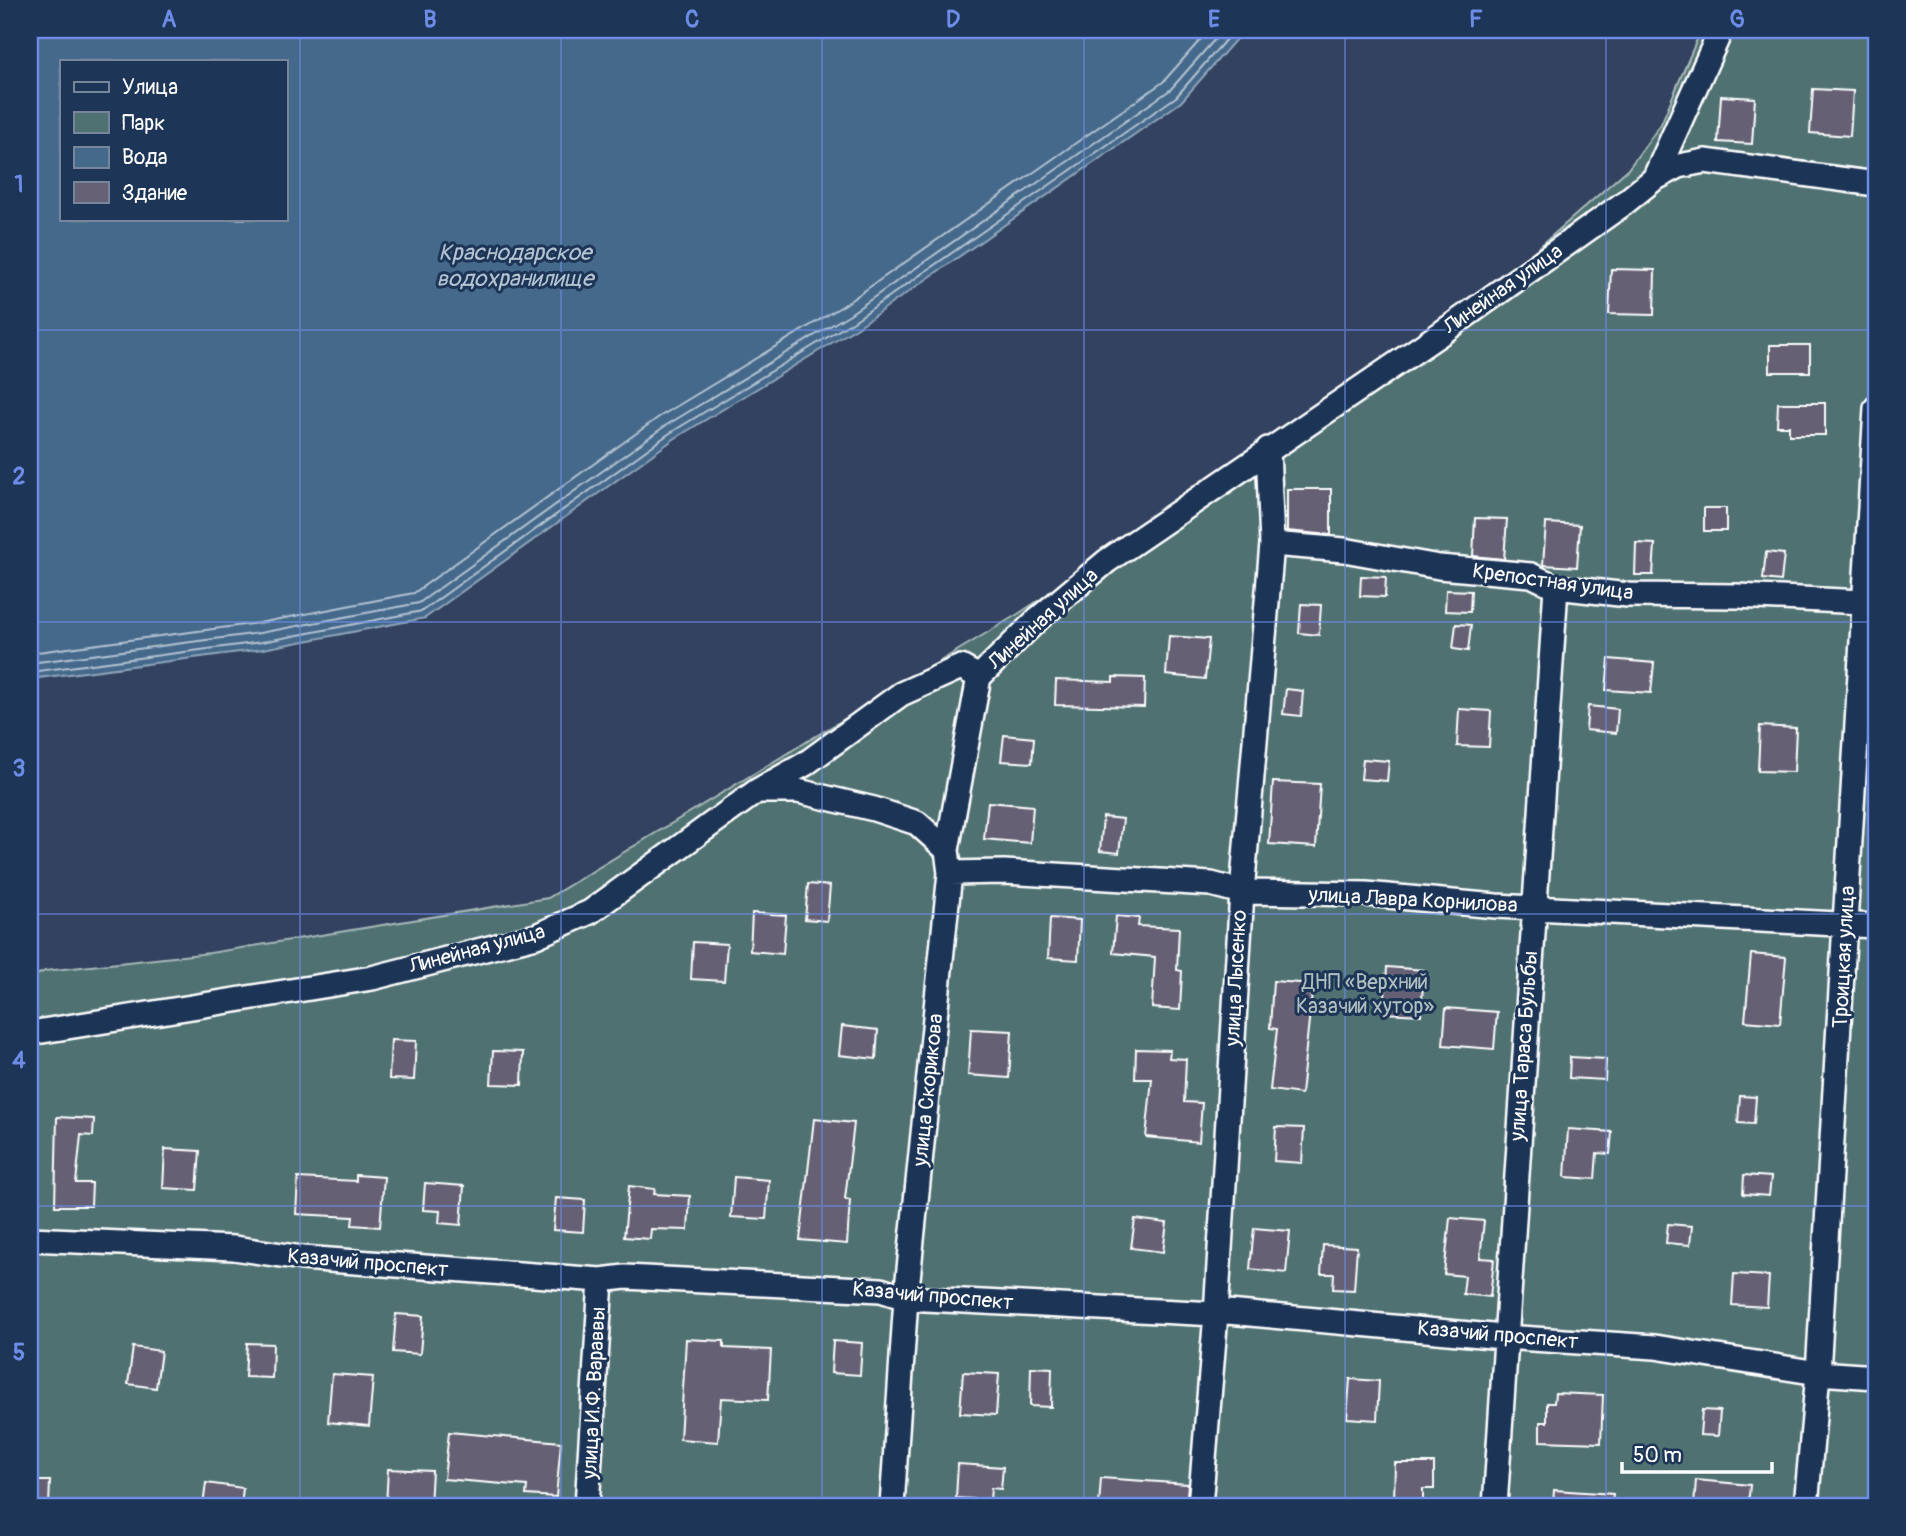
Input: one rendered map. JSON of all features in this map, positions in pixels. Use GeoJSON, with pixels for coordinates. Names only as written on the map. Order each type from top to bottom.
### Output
{"type":"FeatureCollection","features":[{"type":"Feature","properties":{"kind":"street","name":"Линейная улица"},"geometry":{"type":"LineString","coordinates":[[30,1032],[372,978],[536,936],[590,912],[757,790],[805,764],[901,694],[961,667],[979,677],[1039,618],[1107,561],[1440,334],[1623,204],[1654,179],[1721,30]]}},
{"type":"Feature","properties":{"kind":"street"},"geometry":{"type":"LineString","coordinates":[[1654,179],[1679,166],[1705,161],[1876,184]]}},
{"type":"Feature","properties":{"kind":"street","name":"Троицкая улица"},"geometry":{"type":"LineString","coordinates":[[1806,1506],[1818,1374],[1870,600],[1876,408]]}},
{"type":"Feature","properties":{"kind":"street","name":"улица Лысенко"},"geometry":{"type":"LineString","coordinates":[[1200,1506],[1216,1314],[1242,892],[1272,544],[1268,449]]}},
{"type":"Feature","properties":{"kind":"street","name":"Крепостная улица"},"geometry":{"type":"LineString","coordinates":[[1272,544],[1344,550],[1439,567],[1531,575],[1556,587],[1628,595],[1870,600]]}},
{"type":"Feature","properties":{"kind":"street","name":"улица Тараса Бульбы"},"geometry":{"type":"LineString","coordinates":[[1495,1506],[1503,1337],[1556,587]]}},
{"type":"Feature","properties":{"kind":"street","name":"улица Скорикова"},"geometry":{"type":"LineString","coordinates":[[892,1506],[906,1298],[950,873],[947,850],[979,677]]}},
{"type":"Feature","properties":{"kind":"street"},"geometry":{"type":"LineString","coordinates":[[757,790],[798,791],[874,809],[917,823],[947,850]]}},
{"type":"Feature","properties":{"kind":"street","name":"улица Лавра Корнилова"},"geometry":{"type":"LineString","coordinates":[[950,873],[1004,872],[1211,884],[1242,892],[1367,894],[1496,906],[1876,926]]}},
{"type":"Feature","properties":{"kind":"street","name":"Казачий проспект"},"geometry":{"type":"LineString","coordinates":[[30,1239],[234,1248],[302,1258],[601,1280],[625,1277],[881,1290],[906,1298],[1216,1314],[1228,1312],[1503,1337],[1655,1347],[1818,1374],[1876,1377]]}},
{"type":"Feature","properties":{"kind":"street","name":"улица И.Ф. Вараввы"},"geometry":{"type":"LineString","coordinates":[[587,1506],[601,1280]]}},
{"type":"Feature","properties":{"kind":"green space","name":"ДНП «Верхний Казачий хутор»"},"geometry":{"type":"Polygon","coordinates":[[[1701,30],[1876,30],[1876,1506],[30,1506],[30,978],[45,971],[210,953],[548,898],[1018,614],[1440,334],[1628,169],[1661,124],[1701,30]]]}},
{"type":"Feature","properties":{"kind":"water","name":"Краснодарское водохранилище"},"geometry":{"type":"Polygon","coordinates":[[[30,30],[1244,30],[1181,102],[858,327],[674,439],[425,618],[263,649],[30,679],[30,30]]]}},
{"type":"Feature","properties":{"kind":"building"},"geometry":{"type":"Polygon","coordinates":[[[1813,89],[1853,91],[1850,136],[1810,133],[1813,89]]]}},
{"type":"Feature","properties":{"kind":"building"},"geometry":{"type":"Polygon","coordinates":[[[1721,96],[1755,98],[1752,144],[1718,142],[1721,96]]]}},
{"type":"Feature","properties":{"kind":"building"},"geometry":{"type":"Polygon","coordinates":[[[1611,269],[1655,270],[1654,315],[1609,314],[1611,269]]]}},
{"type":"Feature","properties":{"kind":"building"},"geometry":{"type":"Polygon","coordinates":[[[1770,345],[1810,345],[1810,372],[1770,372],[1770,345]]]}},
{"type":"Feature","properties":{"kind":"building"},"geometry":{"type":"Polygon","coordinates":[[[1778,403],[1825,403],[1825,435],[1789,435],[1789,426],[1777,426],[1778,403]]]}},
{"type":"Feature","properties":{"kind":"building"},"geometry":{"type":"Polygon","coordinates":[[[1287,489],[1331,489],[1331,535],[1287,531],[1287,489]]]}},
{"type":"Feature","properties":{"kind":"building"},"geometry":{"type":"Polygon","coordinates":[[[1704,508],[1726,508],[1726,531],[1704,531],[1704,508]]]}},
{"type":"Feature","properties":{"kind":"building"},"geometry":{"type":"Polygon","coordinates":[[[1475,518],[1507,519],[1504,559],[1473,556],[1475,518]]]}},
{"type":"Feature","properties":{"kind":"building"},"geometry":{"type":"Polygon","coordinates":[[[1546,523],[1580,525],[1577,567],[1543,565],[1546,523]]]}},
{"type":"Feature","properties":{"kind":"building"},"geometry":{"type":"Polygon","coordinates":[[[1636,543],[1655,544],[1653,575],[1635,575],[1636,543]]]}},
{"type":"Feature","properties":{"kind":"building"},"geometry":{"type":"Polygon","coordinates":[[[1766,552],[1784,554],[1781,581],[1763,579],[1766,552]]]}},
{"type":"Feature","properties":{"kind":"building"},"geometry":{"type":"Polygon","coordinates":[[[1361,576],[1386,577],[1385,597],[1360,596],[1361,576]]]}},
{"type":"Feature","properties":{"kind":"building"},"geometry":{"type":"Polygon","coordinates":[[[1446,590],[1471,591],[1470,612],[1445,611],[1446,590]]]}},
{"type":"Feature","properties":{"kind":"building"},"geometry":{"type":"Polygon","coordinates":[[[1301,604],[1321,605],[1319,635],[1299,633],[1301,604]]]}},
{"type":"Feature","properties":{"kind":"building"},"geometry":{"type":"Polygon","coordinates":[[[1456,624],[1471,625],[1468,651],[1453,649],[1456,624]]]}},
{"type":"Feature","properties":{"kind":"building"},"geometry":{"type":"Polygon","coordinates":[[[1169,636],[1209,639],[1205,679],[1166,675],[1169,636]]]}},
{"type":"Feature","properties":{"kind":"building"},"geometry":{"type":"Polygon","coordinates":[[[1609,659],[1654,663],[1651,693],[1606,690],[1609,659]]]}},
{"type":"Feature","properties":{"kind":"building"},"geometry":{"type":"Polygon","coordinates":[[[1113,677],[1145,678],[1144,707],[1055,705],[1056,680],[1113,682],[1113,677]]]}},
{"type":"Feature","properties":{"kind":"building"},"geometry":{"type":"Polygon","coordinates":[[[1286,689],[1303,691],[1301,716],[1283,714],[1286,689]]]}},
{"type":"Feature","properties":{"kind":"building"},"geometry":{"type":"Polygon","coordinates":[[[1588,706],[1618,709],[1616,733],[1586,730],[1588,706]]]}},
{"type":"Feature","properties":{"kind":"building"},"geometry":{"type":"Polygon","coordinates":[[[1459,709],[1491,711],[1489,747],[1457,746],[1459,709]]]}},
{"type":"Feature","properties":{"kind":"building"},"geometry":{"type":"Polygon","coordinates":[[[1760,726],[1796,728],[1794,772],[1758,771],[1760,726]]]}},
{"type":"Feature","properties":{"kind":"building"},"geometry":{"type":"Polygon","coordinates":[[[1004,735],[1034,738],[1032,763],[1001,761],[1004,735]]]}},
{"type":"Feature","properties":{"kind":"building"},"geometry":{"type":"Polygon","coordinates":[[[1363,759],[1389,761],[1387,781],[1361,779],[1363,759]]]}},
{"type":"Feature","properties":{"kind":"building"},"geometry":{"type":"Polygon","coordinates":[[[1273,782],[1320,784],[1316,847],[1269,844],[1273,782]]]}},
{"type":"Feature","properties":{"kind":"building"},"geometry":{"type":"Polygon","coordinates":[[[988,802],[1033,806],[1030,843],[984,839],[988,802]]]}},
{"type":"Feature","properties":{"kind":"building"},"geometry":{"type":"Polygon","coordinates":[[[1103,817],[1123,819],[1119,853],[1100,851],[1103,817]]]}},
{"type":"Feature","properties":{"kind":"building"},"geometry":{"type":"Polygon","coordinates":[[[808,884],[830,886],[827,921],[805,919],[808,884]]]}},
{"type":"Feature","properties":{"kind":"building"},"geometry":{"type":"Polygon","coordinates":[[[752,913],[786,915],[783,954],[750,951],[752,913]]]}},
{"type":"Feature","properties":{"kind":"building"},"geometry":{"type":"Polygon","coordinates":[[[1116,916],[1139,918],[1138,926],[1179,928],[1177,970],[1182,971],[1180,1010],[1152,1008],[1155,957],[1113,953],[1116,916]]]}},
{"type":"Feature","properties":{"kind":"building"},"geometry":{"type":"Polygon","coordinates":[[[1050,918],[1080,920],[1078,960],[1048,958],[1050,918]]]}},
{"type":"Feature","properties":{"kind":"building"},"geometry":{"type":"Polygon","coordinates":[[[693,942],[727,944],[724,981],[691,979],[693,942]]]}},
{"type":"Feature","properties":{"kind":"building"},"geometry":{"type":"Polygon","coordinates":[[[1751,954],[1786,957],[1780,1024],[1745,1021],[1751,954]]]}},
{"type":"Feature","properties":{"kind":"building"},"geometry":{"type":"Polygon","coordinates":[[[1387,967],[1424,970],[1421,1015],[1384,1013],[1387,967]]]}},
{"type":"Feature","properties":{"kind":"building"},"geometry":{"type":"Polygon","coordinates":[[[1273,981],[1313,984],[1301,1094],[1270,1090],[1277,1029],[1270,1028],[1273,981]]]}},
{"type":"Feature","properties":{"kind":"building"},"geometry":{"type":"Polygon","coordinates":[[[1446,1008],[1497,1012],[1494,1049],[1443,1045],[1446,1008]]]}},
{"type":"Feature","properties":{"kind":"building"},"geometry":{"type":"Polygon","coordinates":[[[842,1026],[878,1030],[876,1059],[839,1055],[842,1026]]]}},
{"type":"Feature","properties":{"kind":"building"},"geometry":{"type":"Polygon","coordinates":[[[971,1029],[1012,1031],[1009,1078],[968,1075],[971,1029]]]}},
{"type":"Feature","properties":{"kind":"building"},"geometry":{"type":"Polygon","coordinates":[[[391,1040],[416,1041],[414,1080],[389,1079],[391,1040]]]}},
{"type":"Feature","properties":{"kind":"building"},"geometry":{"type":"Polygon","coordinates":[[[1136,1049],[1170,1050],[1169,1058],[1186,1059],[1184,1102],[1202,1103],[1199,1142],[1146,1137],[1152,1079],[1135,1079],[1136,1049]]]}},
{"type":"Feature","properties":{"kind":"building"},"geometry":{"type":"Polygon","coordinates":[[[493,1051],[523,1052],[522,1085],[491,1084],[493,1051]]]}},
{"type":"Feature","properties":{"kind":"building"},"geometry":{"type":"Polygon","coordinates":[[[1570,1057],[1606,1059],[1605,1080],[1569,1078],[1570,1057]]]}},
{"type":"Feature","properties":{"kind":"building"},"geometry":{"type":"Polygon","coordinates":[[[1740,1096],[1756,1097],[1754,1124],[1738,1123],[1740,1096]]]}},
{"type":"Feature","properties":{"kind":"building"},"geometry":{"type":"Polygon","coordinates":[[[57,1117],[94,1119],[93,1136],[81,1135],[76,1183],[92,1183],[91,1206],[55,1206],[57,1117]]]}},
{"type":"Feature","properties":{"kind":"building"},"geometry":{"type":"Polygon","coordinates":[[[814,1119],[854,1123],[845,1199],[850,1200],[847,1244],[800,1240],[814,1119]]]}},
{"type":"Feature","properties":{"kind":"building"},"geometry":{"type":"Polygon","coordinates":[[[1276,1127],[1304,1128],[1302,1163],[1274,1161],[1276,1127]]]}},
{"type":"Feature","properties":{"kind":"building"},"geometry":{"type":"Polygon","coordinates":[[[1568,1129],[1612,1132],[1610,1154],[1597,1153],[1595,1179],[1565,1177],[1568,1129]]]}},
{"type":"Feature","properties":{"kind":"building"},"geometry":{"type":"Polygon","coordinates":[[[165,1149],[200,1151],[197,1190],[163,1188],[165,1149]]]}},
{"type":"Feature","properties":{"kind":"building"},"geometry":{"type":"Polygon","coordinates":[[[356,1175],[384,1177],[380,1227],[352,1225],[353,1217],[296,1214],[298,1178],[356,1181],[356,1175]]]}},
{"type":"Feature","properties":{"kind":"building"},"geometry":{"type":"Polygon","coordinates":[[[1744,1175],[1771,1177],[1769,1196],[1743,1194],[1744,1175]]]}},
{"type":"Feature","properties":{"kind":"building"},"geometry":{"type":"Polygon","coordinates":[[[734,1177],[769,1180],[766,1219],[731,1217],[734,1177]]]}},
{"type":"Feature","properties":{"kind":"building"},"geometry":{"type":"Polygon","coordinates":[[[425,1183],[464,1186],[461,1225],[439,1223],[440,1211],[423,1210],[425,1183]]]}},
{"type":"Feature","properties":{"kind":"building"},"geometry":{"type":"Polygon","coordinates":[[[629,1186],[655,1189],[654,1194],[690,1196],[688,1230],[651,1229],[650,1239],[624,1237],[629,1186]]]}},
{"type":"Feature","properties":{"kind":"building"},"geometry":{"type":"Polygon","coordinates":[[[556,1198],[585,1200],[583,1232],[553,1230],[556,1198]]]}},
{"type":"Feature","properties":{"kind":"building"},"geometry":{"type":"Polygon","coordinates":[[[1450,1218],[1484,1221],[1480,1258],[1494,1259],[1490,1297],[1463,1294],[1465,1276],[1444,1274],[1450,1218]]]}},
{"type":"Feature","properties":{"kind":"building"},"geometry":{"type":"Polygon","coordinates":[[[1135,1219],[1167,1223],[1163,1252],[1131,1248],[1135,1219]]]}},
{"type":"Feature","properties":{"kind":"building"},"geometry":{"type":"Polygon","coordinates":[[[1668,1224],[1692,1226],[1690,1245],[1666,1243],[1668,1224]]]}},
{"type":"Feature","properties":{"kind":"building"},"geometry":{"type":"Polygon","coordinates":[[[1254,1228],[1290,1231],[1286,1273],[1250,1269],[1254,1228]]]}},
{"type":"Feature","properties":{"kind":"building"},"geometry":{"type":"Polygon","coordinates":[[[1323,1245],[1357,1247],[1354,1290],[1333,1289],[1334,1274],[1321,1274],[1323,1245]]]}},
{"type":"Feature","properties":{"kind":"building"},"geometry":{"type":"Polygon","coordinates":[[[1734,1274],[1769,1276],[1767,1307],[1732,1305],[1734,1274]]]}},
{"type":"Feature","properties":{"kind":"building"},"geometry":{"type":"Polygon","coordinates":[[[396,1314],[423,1316],[420,1354],[393,1352],[396,1314]]]}},
{"type":"Feature","properties":{"kind":"building"},"geometry":{"type":"Polygon","coordinates":[[[686,1339],[724,1341],[724,1348],[771,1350],[768,1400],[721,1398],[718,1442],[680,1439],[686,1339]]]}},
{"type":"Feature","properties":{"kind":"building"},"geometry":{"type":"Polygon","coordinates":[[[833,1341],[862,1343],[860,1375],[831,1373],[833,1341]]]}},
{"type":"Feature","properties":{"kind":"building"},"geometry":{"type":"Polygon","coordinates":[[[247,1343],[273,1344],[272,1378],[245,1377],[247,1343]]]}},
{"type":"Feature","properties":{"kind":"building"},"geometry":{"type":"Polygon","coordinates":[[[133,1347],[161,1351],[156,1388],[128,1384],[133,1347]]]}},
{"type":"Feature","properties":{"kind":"building"},"geometry":{"type":"Polygon","coordinates":[[[1031,1367],[1052,1368],[1051,1407],[1030,1406],[1031,1367]]]}},
{"type":"Feature","properties":{"kind":"building"},"geometry":{"type":"Polygon","coordinates":[[[963,1372],[999,1374],[996,1415],[960,1413],[963,1372]]]}},
{"type":"Feature","properties":{"kind":"building"},"geometry":{"type":"Polygon","coordinates":[[[332,1374],[373,1377],[369,1426],[328,1422],[332,1374]]]}},
{"type":"Feature","properties":{"kind":"building"},"geometry":{"type":"Polygon","coordinates":[[[1350,1379],[1379,1381],[1377,1420],[1347,1418],[1350,1379]]]}},
{"type":"Feature","properties":{"kind":"building"},"geometry":{"type":"Polygon","coordinates":[[[1555,1393],[1603,1395],[1601,1443],[1540,1441],[1540,1422],[1547,1422],[1547,1403],[1554,1403],[1555,1393]]]}},
{"type":"Feature","properties":{"kind":"building"},"geometry":{"type":"Polygon","coordinates":[[[1702,1410],[1720,1411],[1718,1436],[1700,1435],[1702,1410]]]}},
{"type":"Feature","properties":{"kind":"building"},"geometry":{"type":"Polygon","coordinates":[[[449,1432],[561,1442],[556,1497],[526,1495],[527,1486],[444,1479],[449,1432]]]}},
{"type":"Feature","properties":{"kind":"building"},"geometry":{"type":"Polygon","coordinates":[[[1395,1463],[1434,1463],[1434,1489],[1423,1489],[1423,1501],[1394,1501],[1395,1463]]]}},
{"type":"Feature","properties":{"kind":"building"},"geometry":{"type":"Polygon","coordinates":[[[958,1464],[1003,1467],[1001,1489],[991,1488],[990,1500],[956,1498],[958,1464]]]}},
{"type":"Feature","properties":{"kind":"building"},"geometry":{"type":"Polygon","coordinates":[[[388,1469],[432,1471],[430,1506],[386,1506],[388,1469]]]}},
{"type":"Feature","properties":{"kind":"building"},"geometry":{"type":"Polygon","coordinates":[[[1101,1478],[1188,1484],[1186,1506],[1099,1506],[1101,1478]]]}},
{"type":"Feature","properties":{"kind":"building"},"geometry":{"type":"Polygon","coordinates":[[[1696,1480],[1750,1485],[1748,1506],[1694,1506],[1696,1480]]]}},
{"type":"Feature","properties":{"kind":"building"},"geometry":{"type":"Polygon","coordinates":[[[30,1481],[50,1481],[49,1506],[30,1506],[30,1481]]]}},
{"type":"Feature","properties":{"kind":"building"},"geometry":{"type":"Polygon","coordinates":[[[206,1483],[243,1488],[241,1506],[203,1506],[206,1483]]]}},
{"type":"Feature","properties":{"kind":"building"},"geometry":{"type":"Polygon","coordinates":[[[1554,1490],[1613,1494],[1612,1506],[1553,1506],[1554,1490]]]}}]}
